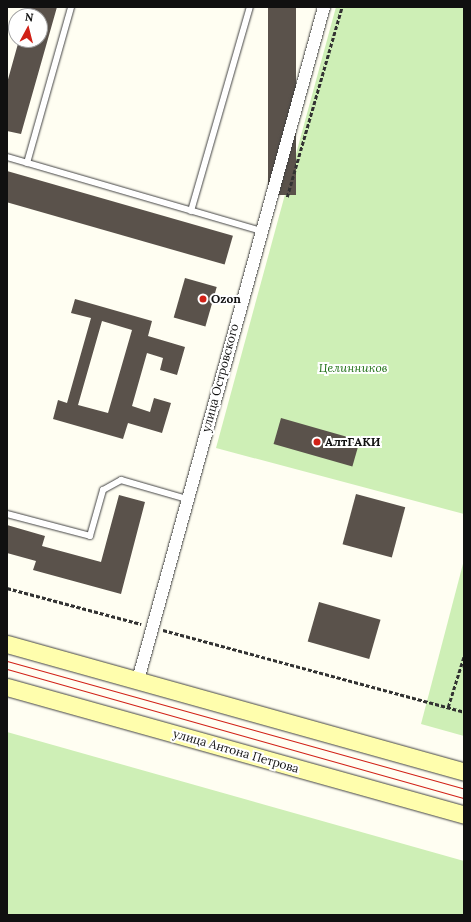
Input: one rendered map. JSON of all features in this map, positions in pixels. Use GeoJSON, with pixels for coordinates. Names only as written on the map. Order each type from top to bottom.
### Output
{"type":"FeatureCollection","features":[{"type":"Feature","properties":{"kind":"main road"},"geometry":{"type":"LineString","coordinates":[[7,644],[464,772]]}},
{"type":"Feature","properties":{"kind":"main road","name":"улица Антона Петрова"},"geometry":{"type":"LineString","coordinates":[[7,687],[464,815]]}},
{"type":"Feature","properties":{"kind":"street","name":"улица Островского"},"geometry":{"type":"LineString","coordinates":[[138,680],[324,7]]}},
{"type":"Feature","properties":{"kind":"lane"},"geometry":{"type":"LineString","coordinates":[[27,163],[71,7]]}},
{"type":"Feature","properties":{"kind":"lane"},"geometry":{"type":"LineString","coordinates":[[191,211],[250,7]]}},
{"type":"Feature","properties":{"kind":"lane"},"geometry":{"type":"LineString","coordinates":[[7,157],[261,231]]}},
{"type":"Feature","properties":{"kind":"lane"},"geometry":{"type":"LineString","coordinates":[[7,514],[90,536],[103,490],[121,480],[187,499]]}},
{"type":"Feature","properties":{"kind":"path"},"geometry":{"type":"LineString","coordinates":[[7,588],[464,712]]}},
{"type":"Feature","properties":{"kind":"path"},"geometry":{"type":"LineString","coordinates":[[448,707],[464,656]]}},
{"type":"Feature","properties":{"kind":"green space","name":"Целинников"},"geometry":{"type":"Polygon","coordinates":[[[336,7],[464,7],[464,514],[216,448],[336,7]]]}},
{"type":"Feature","properties":{"kind":"green space"},"geometry":{"type":"Polygon","coordinates":[[[464,560],[464,736],[421,724],[464,560]]]}},
{"type":"Feature","properties":{"kind":"green space"},"geometry":{"type":"Polygon","coordinates":[[[7,732],[464,861],[464,915],[7,915],[7,732]]]}},
{"type":"Feature","properties":{"kind":"building"},"geometry":{"type":"Polygon","coordinates":[[[57,7],[48,39],[48,8],[28,8],[57,7]]]}},
{"type":"Feature","properties":{"kind":"building"},"geometry":{"type":"Polygon","coordinates":[[[268,7],[296,7],[296,195],[268,195],[268,7]]]}},
{"type":"Feature","properties":{"kind":"building"},"geometry":{"type":"Polygon","coordinates":[[[17,48],[45,48],[21,134],[7,131],[7,83],[17,48]]]}},
{"type":"Feature","properties":{"kind":"building"},"geometry":{"type":"Polygon","coordinates":[[[7,171],[233,236],[225,265],[7,202],[7,171]]]}},
{"type":"Feature","properties":{"kind":"building"},"geometry":{"type":"Polygon","coordinates":[[[185,278],[217,287],[205,327],[174,317],[185,278]]]}},
{"type":"Feature","properties":{"kind":"building"},"geometry":{"type":"Polygon","coordinates":[[[75,299],[152,321],[148,336],[185,347],[177,375],[160,370],[163,358],[147,353],[132,406],[150,412],[154,398],[171,403],[162,433],[128,423],[123,439],[53,419],[58,400],[67,403],[91,318],[71,313],[75,299]],[[102,321],[78,405],[108,413],[132,330],[102,321]]]}},
{"type":"Feature","properties":{"kind":"building","name":"АлтГАКИ"},"geometry":{"type":"Polygon","coordinates":[[[281,418],[360,441],[352,467],[274,444],[281,418]]]}},
{"type":"Feature","properties":{"kind":"building"},"geometry":{"type":"Polygon","coordinates":[[[356,494],[405,507],[392,557],[343,544],[356,494]]]}},
{"type":"Feature","properties":{"kind":"building"},"geometry":{"type":"Polygon","coordinates":[[[119,495],[145,502],[121,594],[33,570],[36,561],[7,553],[7,525],[45,536],[42,546],[101,562],[119,495]]]}},
{"type":"Feature","properties":{"kind":"building"},"geometry":{"type":"Polygon","coordinates":[[[319,602],[381,620],[369,659],[308,641],[319,602]]]}},
{"type":"Feature","properties":{"kind":"tram line"},"geometry":{"type":"LineString","coordinates":[[7,661],[464,789]]}},
{"type":"Feature","properties":{"kind":"tram line"},"geometry":{"type":"LineString","coordinates":[[7,669],[464,798]]}},
{"type":"Feature","properties":{"kind":"place","name":"Ozon"},"geometry":{"type":"Point","coordinates":[203,299]}},
{"type":"Feature","properties":{"kind":"place","name":"АлтГАКИ"},"geometry":{"type":"Point","coordinates":[317,442]}}]}
